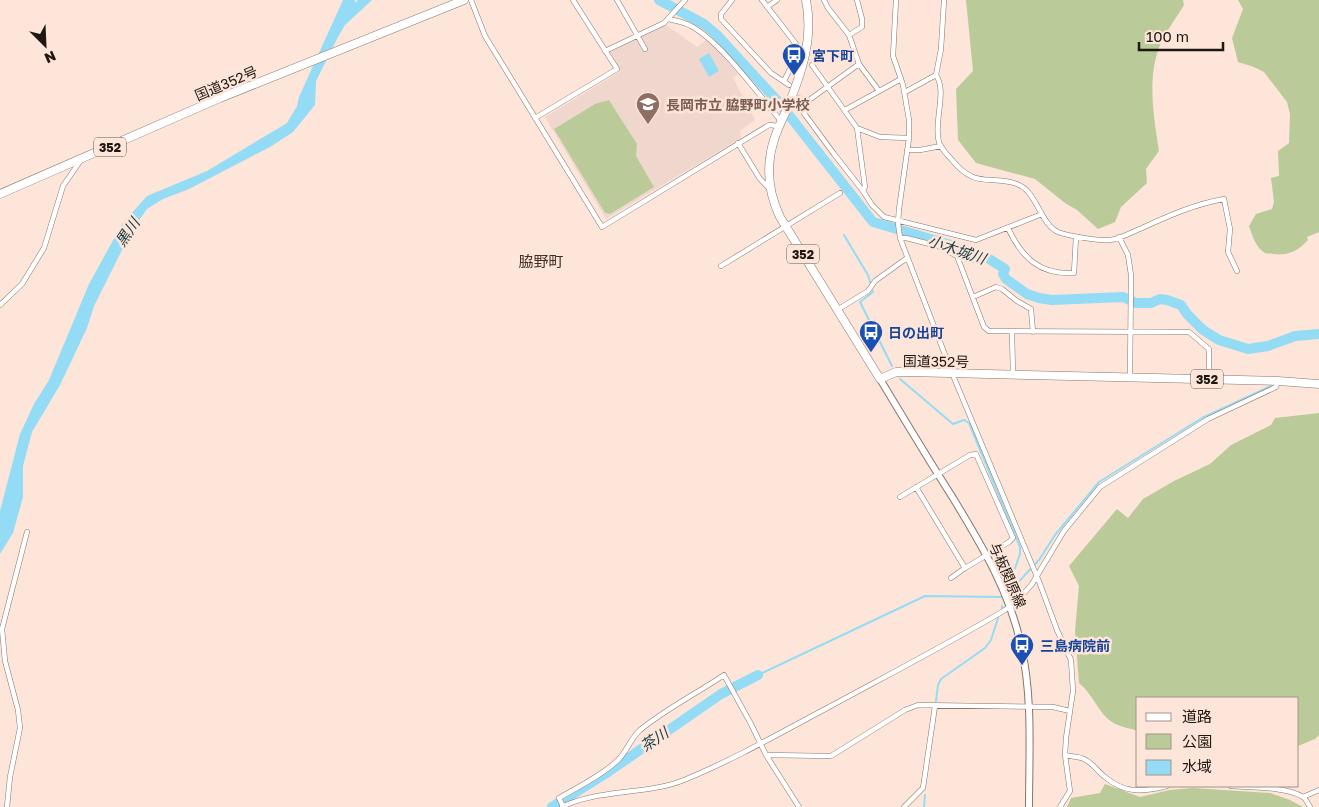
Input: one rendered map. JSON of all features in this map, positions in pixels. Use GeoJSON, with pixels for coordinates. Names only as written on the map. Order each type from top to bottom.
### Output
{"type":"FeatureCollection","features":[{"type":"Feature","properties":{"kind":"highway","name":"国道352号"},"geometry":{"type":"LineString","coordinates":[[0,194],[297,67],[464,0]]}},
{"type":"Feature","properties":{"kind":"highway","name":"352"},"geometry":{"type":"LineString","coordinates":[[806,0],[808,19],[805,59],[794,97],[781,121],[770,158],[770,189],[776,209],[880,379]]}},
{"type":"Feature","properties":{"kind":"highway","name":"国道352号"},"geometry":{"type":"LineString","coordinates":[[880,379],[896,372],[1209,379],[1319,384]]}},
{"type":"Feature","properties":{"kind":"main road","name":"与板関原線"},"geometry":{"type":"LineString","coordinates":[[880,379],[987,555],[1010,607],[1021,646],[1028,708],[1029,807]]}},
{"type":"Feature","properties":{"kind":"street"},"geometry":{"type":"LineString","coordinates":[[470,0],[486,36],[602,227],[769,124],[781,121],[708,38],[691,26],[670,18]]}},
{"type":"Feature","properties":{"kind":"street"},"geometry":{"type":"LineString","coordinates":[[535,118],[617,69],[573,0]]}},
{"type":"Feature","properties":{"kind":"street"},"geometry":{"type":"LineString","coordinates":[[617,0],[645,48]]}},
{"type":"Feature","properties":{"kind":"street"},"geometry":{"type":"LineString","coordinates":[[732,0],[721,14],[722,19],[771,72],[789,85]]}},
{"type":"Feature","properties":{"kind":"street"},"geometry":{"type":"LineString","coordinates":[[762,0],[798,45],[797,55],[784,81]]}},
{"type":"Feature","properties":{"kind":"street"},"geometry":{"type":"LineString","coordinates":[[767,7],[777,0]]}},
{"type":"Feature","properties":{"kind":"street"},"geometry":{"type":"LineString","coordinates":[[824,0],[849,35],[858,64],[879,91]]}},
{"type":"Feature","properties":{"kind":"street"},"geometry":{"type":"LineString","coordinates":[[849,35],[862,27],[857,0]]}},
{"type":"Feature","properties":{"kind":"street"},"geometry":{"type":"LineString","coordinates":[[896,0],[892,51],[905,92],[910,120],[898,222],[900,237],[952,373],[1071,660],[1073,692],[1065,756],[1070,791],[1060,807]]}},
{"type":"Feature","properties":{"kind":"street"},"geometry":{"type":"LineString","coordinates":[[944,0],[941,48],[936,75],[940,81],[937,124],[941,146],[954,164],[968,175],[985,180],[1010,182],[1021,186],[1036,203],[1053,229],[1076,237],[1110,240],[1209,201],[1224,199],[1230,229],[1228,252],[1237,271]]}},
{"type":"Feature","properties":{"kind":"street"},"geometry":{"type":"LineString","coordinates":[[605,51],[664,23],[683,1]]}},
{"type":"Feature","properties":{"kind":"street"},"geometry":{"type":"LineString","coordinates":[[794,97],[805,103],[858,64]]}},
{"type":"Feature","properties":{"kind":"street"},"geometry":{"type":"LineString","coordinates":[[812,65],[857,128],[865,187],[863,191]]}},
{"type":"Feature","properties":{"kind":"street"},"geometry":{"type":"LineString","coordinates":[[905,92],[936,75]]}},
{"type":"Feature","properties":{"kind":"street"},"geometry":{"type":"LineString","coordinates":[[845,110],[901,79]]}},
{"type":"Feature","properties":{"kind":"street"},"geometry":{"type":"LineString","coordinates":[[794,97],[816,131],[880,215],[898,222],[952,233],[970,240],[980,239],[1042,214]]}},
{"type":"Feature","properties":{"kind":"street"},"geometry":{"type":"LineString","coordinates":[[857,128],[880,137],[909,138]]}},
{"type":"Feature","properties":{"kind":"street"},"geometry":{"type":"LineString","coordinates":[[738,143],[760,179],[770,189]]}},
{"type":"Feature","properties":{"kind":"street"},"geometry":{"type":"LineString","coordinates":[[907,150],[920,150],[941,146]]}},
{"type":"Feature","properties":{"kind":"street"},"geometry":{"type":"LineString","coordinates":[[0,305],[22,284],[44,248],[64,186],[82,159]]}},
{"type":"Feature","properties":{"kind":"street"},"geometry":{"type":"LineString","coordinates":[[721,266],[840,193]]}},
{"type":"Feature","properties":{"kind":"street"},"geometry":{"type":"LineString","coordinates":[[1008,228],[1015,242],[1030,260],[1044,268],[1061,274],[1074,274],[1076,237]]}},
{"type":"Feature","properties":{"kind":"street"},"geometry":{"type":"LineString","coordinates":[[900,237],[938,246],[957,256],[986,330],[992,332],[1189,332],[1209,349],[1209,379]]}},
{"type":"Feature","properties":{"kind":"street"},"geometry":{"type":"LineString","coordinates":[[1119,237],[1130,265],[1130,377]]}},
{"type":"Feature","properties":{"kind":"street"},"geometry":{"type":"LineString","coordinates":[[837,310],[868,291],[875,281],[908,258]]}},
{"type":"Feature","properties":{"kind":"street"},"geometry":{"type":"LineString","coordinates":[[973,296],[996,287],[1002,289],[1031,309],[1033,332]]}},
{"type":"Feature","properties":{"kind":"street"},"geometry":{"type":"LineString","coordinates":[[1012,332],[1013,375]]}},
{"type":"Feature","properties":{"kind":"street"},"geometry":{"type":"LineString","coordinates":[[799,807],[766,754],[760,743],[724,675],[669,708],[636,734],[616,762],[558,798],[563,807],[592,798],[660,787],[683,780],[760,743],[948,643],[1010,607],[1032,584],[1064,531],[1094,493],[1104,484],[1208,419],[1276,387],[1278,381]]}},
{"type":"Feature","properties":{"kind":"street"},"geometry":{"type":"LineString","coordinates":[[900,497],[973,453],[978,455],[1012,538],[1009,542],[951,578]]}},
{"type":"Feature","properties":{"kind":"street"},"geometry":{"type":"LineString","coordinates":[[916,488],[965,568]]}},
{"type":"Feature","properties":{"kind":"street"},"geometry":{"type":"LineString","coordinates":[[7,807],[10,777],[20,728],[16,702],[5,661],[2,629],[27,532]]}},
{"type":"Feature","properties":{"kind":"street"},"geometry":{"type":"LineString","coordinates":[[766,754],[831,756],[913,706],[1053,708],[1070,711]]}},
{"type":"Feature","properties":{"kind":"street"},"geometry":{"type":"LineString","coordinates":[[904,807],[924,788],[935,706]]}},
{"type":"Feature","properties":{"kind":"street"},"geometry":{"type":"LineString","coordinates":[[1065,756],[1087,760],[1112,782],[1134,791],[1145,791],[1163,787]]}},
{"type":"Feature","properties":{"kind":"street"},"geometry":{"type":"LineString","coordinates":[[1252,787],[1274,788],[1303,797],[1310,807]]}},
{"type":"Feature","properties":{"kind":"street"},"geometry":{"type":"LineString","coordinates":[[1303,797],[1319,790]]}},
{"type":"Feature","properties":{"kind":"shaded area","name":"長岡市立 脇野町小学校"},"geometry":{"type":"Polygon","coordinates":[[[666,25],[697,47],[706,40],[719,51],[738,74],[733,78],[755,120],[740,131],[741,138],[606,219],[545,117],[621,71],[610,52],[666,25]]]}},
{"type":"Feature","properties":{"kind":"green space"},"geometry":{"type":"Polygon","coordinates":[[[966,0],[1183,0],[1184,5],[1161,42],[1155,60],[1152,86],[1159,151],[1146,169],[1147,183],[1121,207],[1115,222],[1098,229],[1077,210],[1035,179],[976,163],[958,140],[956,89],[973,71],[966,0]]]}},
{"type":"Feature","properties":{"kind":"green space"},"geometry":{"type":"Polygon","coordinates":[[[1238,0],[1319,0],[1319,232],[1307,237],[1308,240],[1304,244],[1288,253],[1265,253],[1262,251],[1257,245],[1249,226],[1256,214],[1272,209],[1274,202],[1271,178],[1279,176],[1278,151],[1289,143],[1290,114],[1287,102],[1264,72],[1238,62],[1232,38],[1243,9],[1238,0]]]}},
{"type":"Feature","properties":{"kind":"green space"},"geometry":{"type":"Polygon","coordinates":[[[609,100],[637,144],[636,156],[654,187],[610,214],[605,213],[554,129],[595,104],[609,100]]]}},
{"type":"Feature","properties":{"kind":"green space"},"geometry":{"type":"Polygon","coordinates":[[[1319,413],[1319,735],[1315,739],[1299,746],[1299,697],[1136,697],[1136,730],[1112,722],[1103,714],[1088,692],[1079,683],[1075,631],[1079,586],[1069,566],[1117,509],[1128,518],[1143,499],[1174,481],[1210,464],[1231,445],[1271,425],[1275,418],[1319,413]]]}},
{"type":"Feature","properties":{"kind":"green space"},"geometry":{"type":"Polygon","coordinates":[[[1105,784],[1140,797],[1170,790],[1192,788],[1270,793],[1303,807],[1067,807],[1071,798],[1100,793],[1105,784]]]}},
{"type":"Feature","properties":{"kind":"water","name":"黒川"},"geometry":{"type":"Polygon","coordinates":[[[343,0],[355,0],[355,3],[358,0],[372,0],[345,25],[316,81],[315,105],[293,132],[270,147],[189,189],[163,199],[147,209],[140,219],[126,242],[94,306],[87,328],[60,385],[32,432],[23,466],[23,497],[13,533],[0,554],[0,511],[20,434],[34,404],[49,380],[89,284],[122,224],[147,196],[207,171],[287,123],[297,106],[299,97],[343,0]]]}},
{"type":"Feature","properties":{"kind":"water"},"geometry":{"type":"Polygon","coordinates":[[[709,53],[719,71],[709,77],[699,59],[709,53]]]}},
{"type":"Feature","properties":{"kind":"waterway","name":"小木城川"},"geometry":{"type":"LineString","coordinates":[[659,0],[704,24],[716,34],[781,105],[873,222],[951,245],[976,259],[986,257],[1005,269],[1003,274],[1006,279],[1027,294],[1039,298],[1052,300],[1123,297],[1136,303],[1151,303],[1160,299],[1167,300],[1181,305],[1203,330],[1219,340],[1248,349],[1268,346],[1295,336],[1319,334]]}},
{"type":"Feature","properties":{"kind":"waterway"},"geometry":{"type":"LineString","coordinates":[[844,235],[868,275],[871,285]]}},
{"type":"Feature","properties":{"kind":"waterway"},"geometry":{"type":"LineString","coordinates":[[873,291],[860,302],[892,366]]}},
{"type":"Feature","properties":{"kind":"waterway"},"geometry":{"type":"LineString","coordinates":[[900,379],[953,424],[964,420],[969,423],[1020,547],[1020,554],[1009,585]]}},
{"type":"Feature","properties":{"kind":"waterway"},"geometry":{"type":"LineString","coordinates":[[1011,590],[1039,560],[1055,535],[1099,482],[1202,418],[1271,386]]}},
{"type":"Feature","properties":{"kind":"waterway"},"geometry":{"type":"LineString","coordinates":[[758,675],[925,596],[1001,597]]}},
{"type":"Feature","properties":{"kind":"waterway"},"geometry":{"type":"LineString","coordinates":[[936,701],[938,685],[941,679],[985,648],[991,640],[998,618]]}},
{"type":"Feature","properties":{"kind":"waterway","name":"茶川"},"geometry":{"type":"LineString","coordinates":[[552,807],[608,772],[721,694],[758,675]]}},
{"type":"Feature","properties":{"kind":"waterway"},"geometry":{"type":"LineString","coordinates":[[924,807],[925,795]]}},
{"type":"Feature","properties":{"kind":"place","name":"宮下町"},"geometry":{"type":"Point","coordinates":[794,76]}},
{"type":"Feature","properties":{"kind":"place","name":"長岡市立 脇野町小学校"},"geometry":{"type":"Point","coordinates":[648,125]}},
{"type":"Feature","properties":{"kind":"place","name":"日の出町"},"geometry":{"type":"Point","coordinates":[871,353]}},
{"type":"Feature","properties":{"kind":"place","name":"三島病院前"},"geometry":{"type":"Point","coordinates":[1022,666]}},
{"type":"Feature","properties":{"kind":"district","name":"脇野町"},"geometry":{"type":"Point","coordinates":[541,261]}}]}
